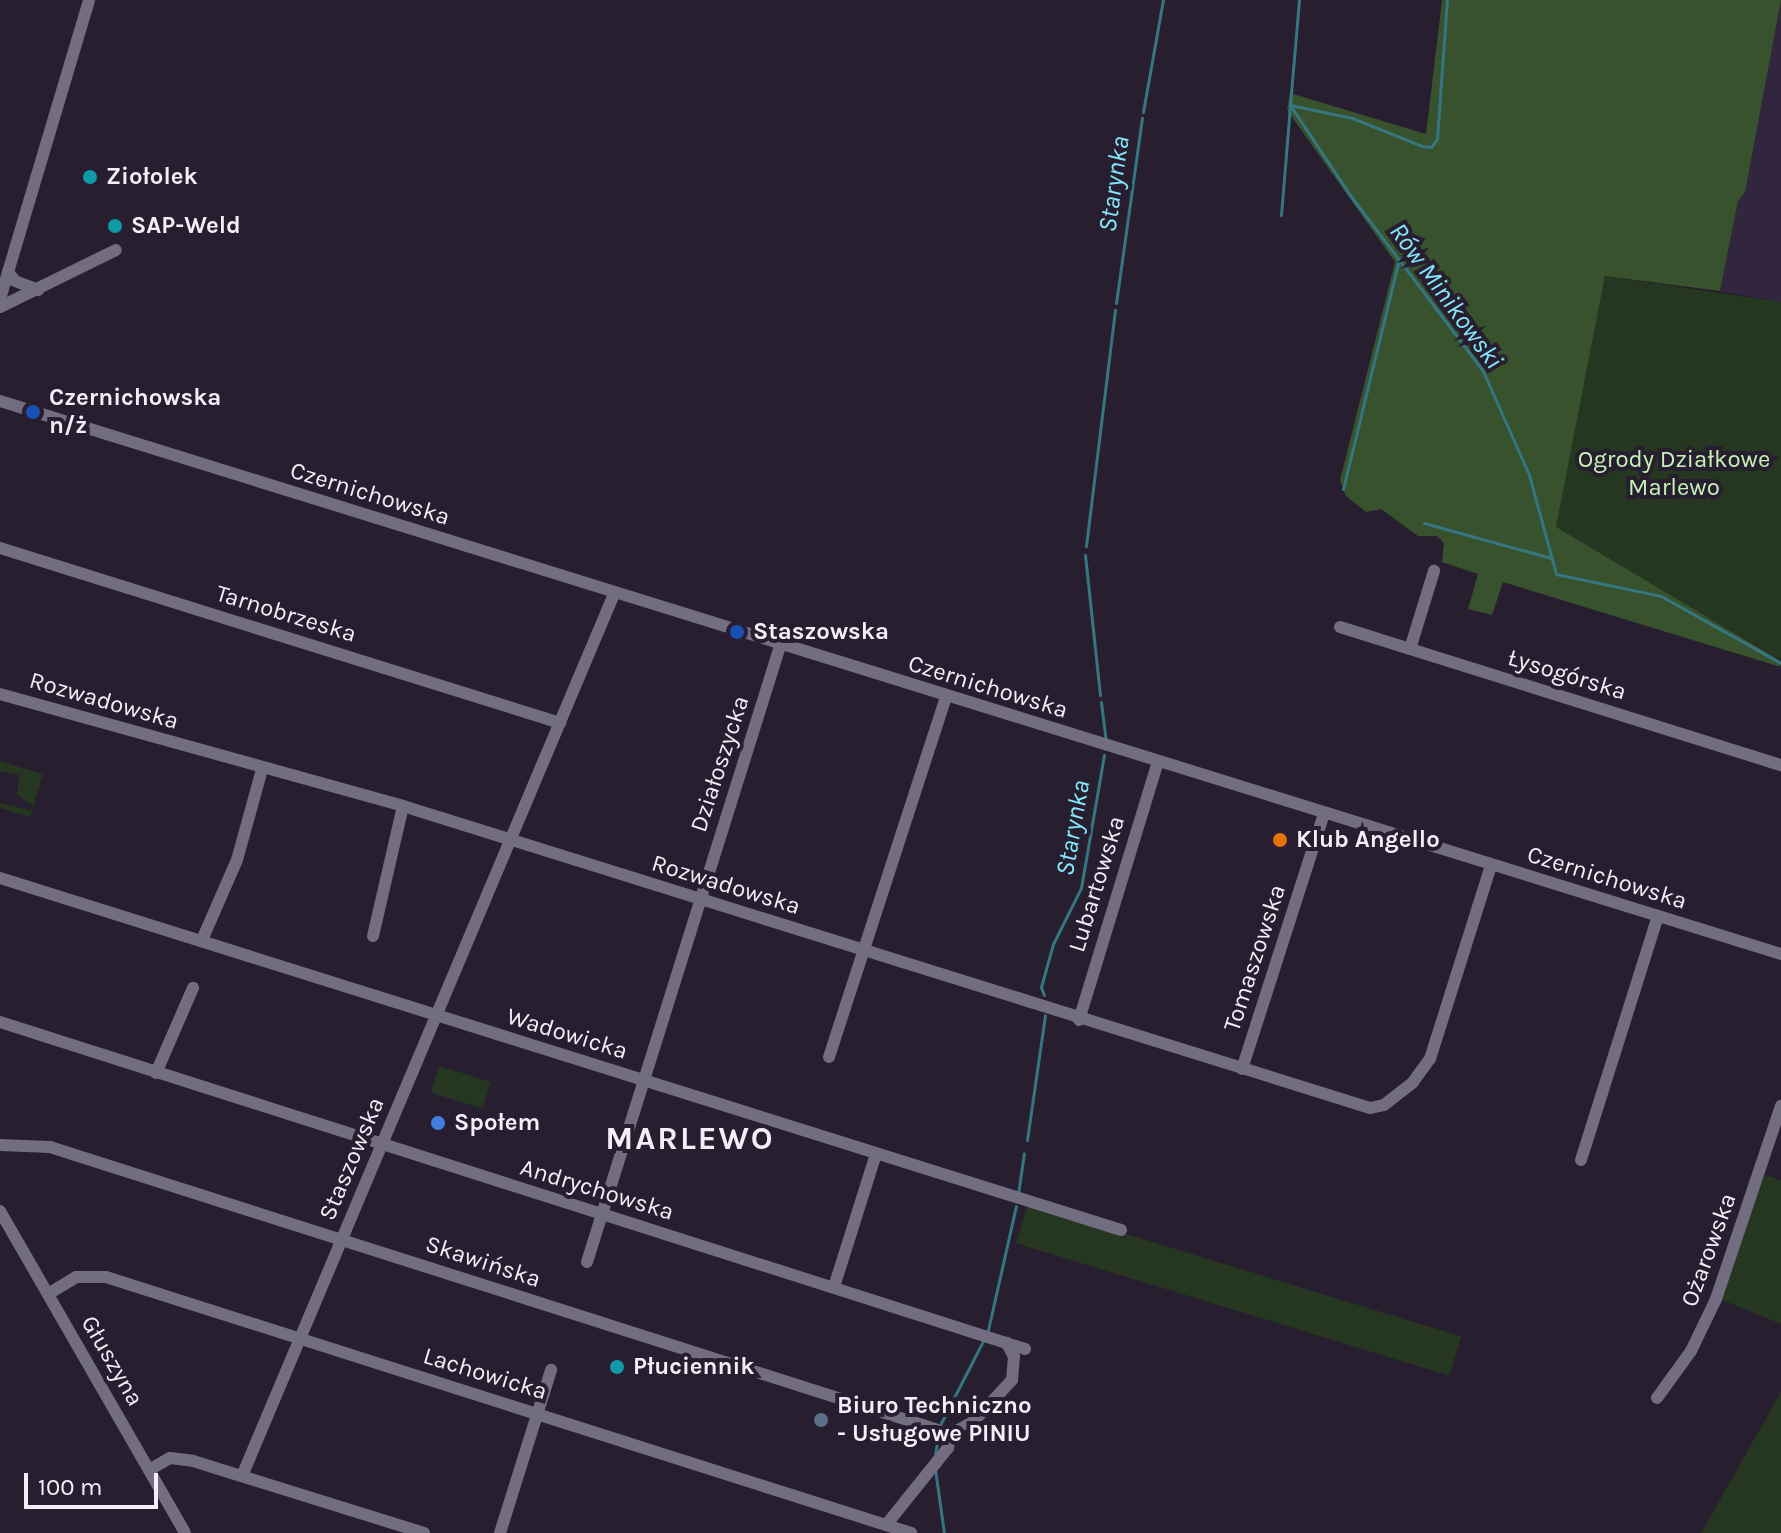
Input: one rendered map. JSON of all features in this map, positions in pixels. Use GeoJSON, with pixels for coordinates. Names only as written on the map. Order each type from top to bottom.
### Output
{"type":"FeatureCollection","features":[{"type":"Feature","properties":{"kind":"street"},"geometry":{"type":"LineString","coordinates":[[0,299],[89,0]]}},
{"type":"Feature","properties":{"kind":"street"},"geometry":{"type":"LineString","coordinates":[[0,307],[116,250]]}},
{"type":"Feature","properties":{"kind":"street"},"geometry":{"type":"LineString","coordinates":[[8,272],[15,281],[38,290]]}},
{"type":"Feature","properties":{"kind":"street","name":"Czernichowska"},"geometry":{"type":"LineString","coordinates":[[0,401],[780,646],[1781,954]]}},
{"type":"Feature","properties":{"kind":"street","name":"Tarnobrzeska"},"geometry":{"type":"LineString","coordinates":[[0,548],[560,723]]}},
{"type":"Feature","properties":{"kind":"street"},"geometry":{"type":"LineString","coordinates":[[1410,649],[1434,571]]}},
{"type":"Feature","properties":{"kind":"street","name":"Staszowska"},"geometry":{"type":"LineString","coordinates":[[242,1476],[614,594]]}},
{"type":"Feature","properties":{"kind":"street","name":"Łysogórska"},"geometry":{"type":"LineString","coordinates":[[1340,627],[1781,765]]}},
{"type":"Feature","properties":{"kind":"street","name":"Działoszycka"},"geometry":{"type":"LineString","coordinates":[[587,1262],[780,646]]}},
{"type":"Feature","properties":{"kind":"street","name":"Rozwadowska"},"geometry":{"type":"LineString","coordinates":[[0,694],[403,806],[1079,1020],[1370,1108],[1391,1100],[1425,1069],[1491,865]]}},
{"type":"Feature","properties":{"kind":"street"},"geometry":{"type":"LineString","coordinates":[[829,1057],[946,697]]}},
{"type":"Feature","properties":{"kind":"street","name":"Lubartowska"},"geometry":{"type":"LineString","coordinates":[[1079,1020],[1158,762]]}},
{"type":"Feature","properties":{"kind":"street"},"geometry":{"type":"LineString","coordinates":[[202,940],[237,860],[262,769]]}},
{"type":"Feature","properties":{"kind":"street"},"geometry":{"type":"LineString","coordinates":[[373,936],[403,806]]}},
{"type":"Feature","properties":{"kind":"street","name":"Tomaszowska"},"geometry":{"type":"LineString","coordinates":[[1242,1069],[1324,814]]}},
{"type":"Feature","properties":{"kind":"street","name":"Wadowicka"},"geometry":{"type":"LineString","coordinates":[[0,878],[1121,1230]]}},
{"type":"Feature","properties":{"kind":"street"},"geometry":{"type":"LineString","coordinates":[[1581,1160],[1658,916]]}},
{"type":"Feature","properties":{"kind":"street"},"geometry":{"type":"LineString","coordinates":[[156,1073],[193,988]]}},
{"type":"Feature","properties":{"kind":"street","name":"Andrychowska"},"geometry":{"type":"LineString","coordinates":[[0,1022],[1025,1349]]}},
{"type":"Feature","properties":{"kind":"street","name":"Ożarowska"},"geometry":{"type":"LineString","coordinates":[[1657,1398],[1691,1351],[1716,1299],[1781,1106]]}},
{"type":"Feature","properties":{"kind":"street","name":"Skawińska"},"geometry":{"type":"LineString","coordinates":[[0,1145],[50,1147],[951,1434]]}},
{"type":"Feature","properties":{"kind":"street"},"geometry":{"type":"LineString","coordinates":[[834,1287],[876,1154]]}},
{"type":"Feature","properties":{"kind":"street","name":"Głuszyna"},"geometry":{"type":"LineString","coordinates":[[0,1211],[185,1533]]}},
{"type":"Feature","properties":{"kind":"street","name":"Lachowicka"},"geometry":{"type":"LineString","coordinates":[[48,1294],[76,1277],[93,1275],[911,1533]]}},
{"type":"Feature","properties":{"kind":"street"},"geometry":{"type":"LineString","coordinates":[[886,1525],[948,1448],[951,1434],[974,1421],[1012,1380],[1014,1357],[1007,1343]]}},
{"type":"Feature","properties":{"kind":"street"},"geometry":{"type":"LineString","coordinates":[[500,1533],[551,1370]]}},
{"type":"Feature","properties":{"kind":"street"},"geometry":{"type":"LineString","coordinates":[[149,1470],[177,1458],[424,1533]]}},
{"type":"Feature","properties":{"kind":"shaded area"},"geometry":{"type":"Polygon","coordinates":[[[1776,0],[1781,0],[1781,302],[1720,291],[1776,0]]]}},
{"type":"Feature","properties":{"kind":"green space"},"geometry":{"type":"Polygon","coordinates":[[[1442,0],[1781,0],[1745,192],[1738,201],[1720,291],[1605,276],[1556,527],[1776,658],[1781,667],[1503,582],[1492,615],[1468,609],[1478,574],[1442,562],[1444,543],[1437,536],[1418,536],[1381,509],[1366,512],[1346,496],[1340,480],[1395,262],[1287,110],[1290,93],[1426,134],[1442,0]]]}},
{"type":"Feature","properties":{"kind":"green space","name":"Ogrody Działkowe Marlewo"},"geometry":{"type":"Polygon","coordinates":[[[1605,276],[1781,302],[1781,660],[1555,528],[1605,276]]]}},
{"type":"Feature","properties":{"kind":"green space"},"geometry":{"type":"Polygon","coordinates":[[[0,761],[43,774],[30,817],[0,808],[0,803],[30,810],[32,805],[17,795],[19,775],[0,771],[0,761]]]}},
{"type":"Feature","properties":{"kind":"green space"},"geometry":{"type":"Polygon","coordinates":[[[439,1066],[491,1082],[482,1109],[431,1093],[439,1066]]]}},
{"type":"Feature","properties":{"kind":"green space"},"geometry":{"type":"Polygon","coordinates":[[[1762,1174],[1781,1180],[1781,1324],[1720,1299],[1762,1174]]]}},
{"type":"Feature","properties":{"kind":"green space"},"geometry":{"type":"Polygon","coordinates":[[[1028,1204],[1461,1336],[1449,1376],[1016,1243],[1028,1204]]]}},
{"type":"Feature","properties":{"kind":"green space"},"geometry":{"type":"Polygon","coordinates":[[[1781,1392],[1781,1533],[1701,1533],[1781,1392]]]}},
{"type":"Feature","properties":{"kind":"waterway","name":"Starynka"},"geometry":{"type":"LineString","coordinates":[[1143,112],[1163,0]]}},
{"type":"Feature","properties":{"kind":"waterway","name":"Rów Minikowski"},"geometry":{"type":"LineString","coordinates":[[1299,0],[1290,105],[1350,195],[1483,371],[1529,475],[1556,574],[1661,596],[1781,663]]}},
{"type":"Feature","properties":{"kind":"waterway"},"geometry":{"type":"LineString","coordinates":[[1281,215],[1290,105],[1352,118],[1431,147],[1437,139],[1447,0]]}},
{"type":"Feature","properties":{"kind":"waterway","name":"Starynka"},"geometry":{"type":"LineString","coordinates":[[1116,303],[1142,118]]}},
{"type":"Feature","properties":{"kind":"waterway"},"geometry":{"type":"LineString","coordinates":[[1343,489],[1399,260]]}},
{"type":"Feature","properties":{"kind":"waterway","name":"Starynka"},"geometry":{"type":"LineString","coordinates":[[1086,546],[1115,310]]}},
{"type":"Feature","properties":{"kind":"waterway"},"geometry":{"type":"LineString","coordinates":[[1424,523],[1551,558]]}},
{"type":"Feature","properties":{"kind":"waterway","name":"Starynka"},"geometry":{"type":"LineString","coordinates":[[1085,555],[1100,695]]}},
{"type":"Feature","properties":{"kind":"waterway","name":"Starynka"},"geometry":{"type":"LineString","coordinates":[[1101,702],[1106,741]]}},
{"type":"Feature","properties":{"kind":"waterway","name":"Starynka"},"geometry":{"type":"LineString","coordinates":[[1044,995],[1041,987],[1053,944],[1081,888],[1104,755]]}},
{"type":"Feature","properties":{"kind":"waterway","name":"Starynka"},"geometry":{"type":"LineString","coordinates":[[1027,1140],[1045,1015]]}},
{"type":"Feature","properties":{"kind":"waterway","name":"Starynka"},"geometry":{"type":"LineString","coordinates":[[1018,1194],[1024,1153]]}},
{"type":"Feature","properties":{"kind":"waterway","name":"Starynka"},"geometry":{"type":"LineString","coordinates":[[988,1330],[1016,1206]]}},
{"type":"Feature","properties":{"kind":"waterway","name":"Starynka"},"geometry":{"type":"LineString","coordinates":[[941,1423],[983,1341]]}},
{"type":"Feature","properties":{"kind":"waterway","name":"Starynka"},"geometry":{"type":"LineString","coordinates":[[935,1455],[938,1436]]}},
{"type":"Feature","properties":{"kind":"waterway","name":"Starynka"},"geometry":{"type":"LineString","coordinates":[[935,1469],[944,1533]]}},
{"type":"Feature","properties":{"kind":"place","name":"Ziołolek"},"geometry":{"type":"Point","coordinates":[90,177]}},
{"type":"Feature","properties":{"kind":"place","name":"SAP-Weld"},"geometry":{"type":"Point","coordinates":[115,226]}},
{"type":"Feature","properties":{"kind":"place","name":"Czernichowska n/ż"},"geometry":{"type":"Point","coordinates":[33,412]}},
{"type":"Feature","properties":{"kind":"place","name":"Staszowska"},"geometry":{"type":"Point","coordinates":[737,632]}},
{"type":"Feature","properties":{"kind":"place","name":"Klub Angello"},"geometry":{"type":"Point","coordinates":[1280,840]}},
{"type":"Feature","properties":{"kind":"place","name":"Społem"},"geometry":{"type":"Point","coordinates":[438,1123]}},
{"type":"Feature","properties":{"kind":"place","name":"Płuciennik"},"geometry":{"type":"Point","coordinates":[617,1367]}},
{"type":"Feature","properties":{"kind":"place","name":"Biuro Techniczno - Usługowe PINIU"},"geometry":{"type":"Point","coordinates":[821,1420]}},
{"type":"Feature","properties":{"kind":"district","name":"MARLEWO"},"geometry":{"type":"Point","coordinates":[690,1139]}}]}
